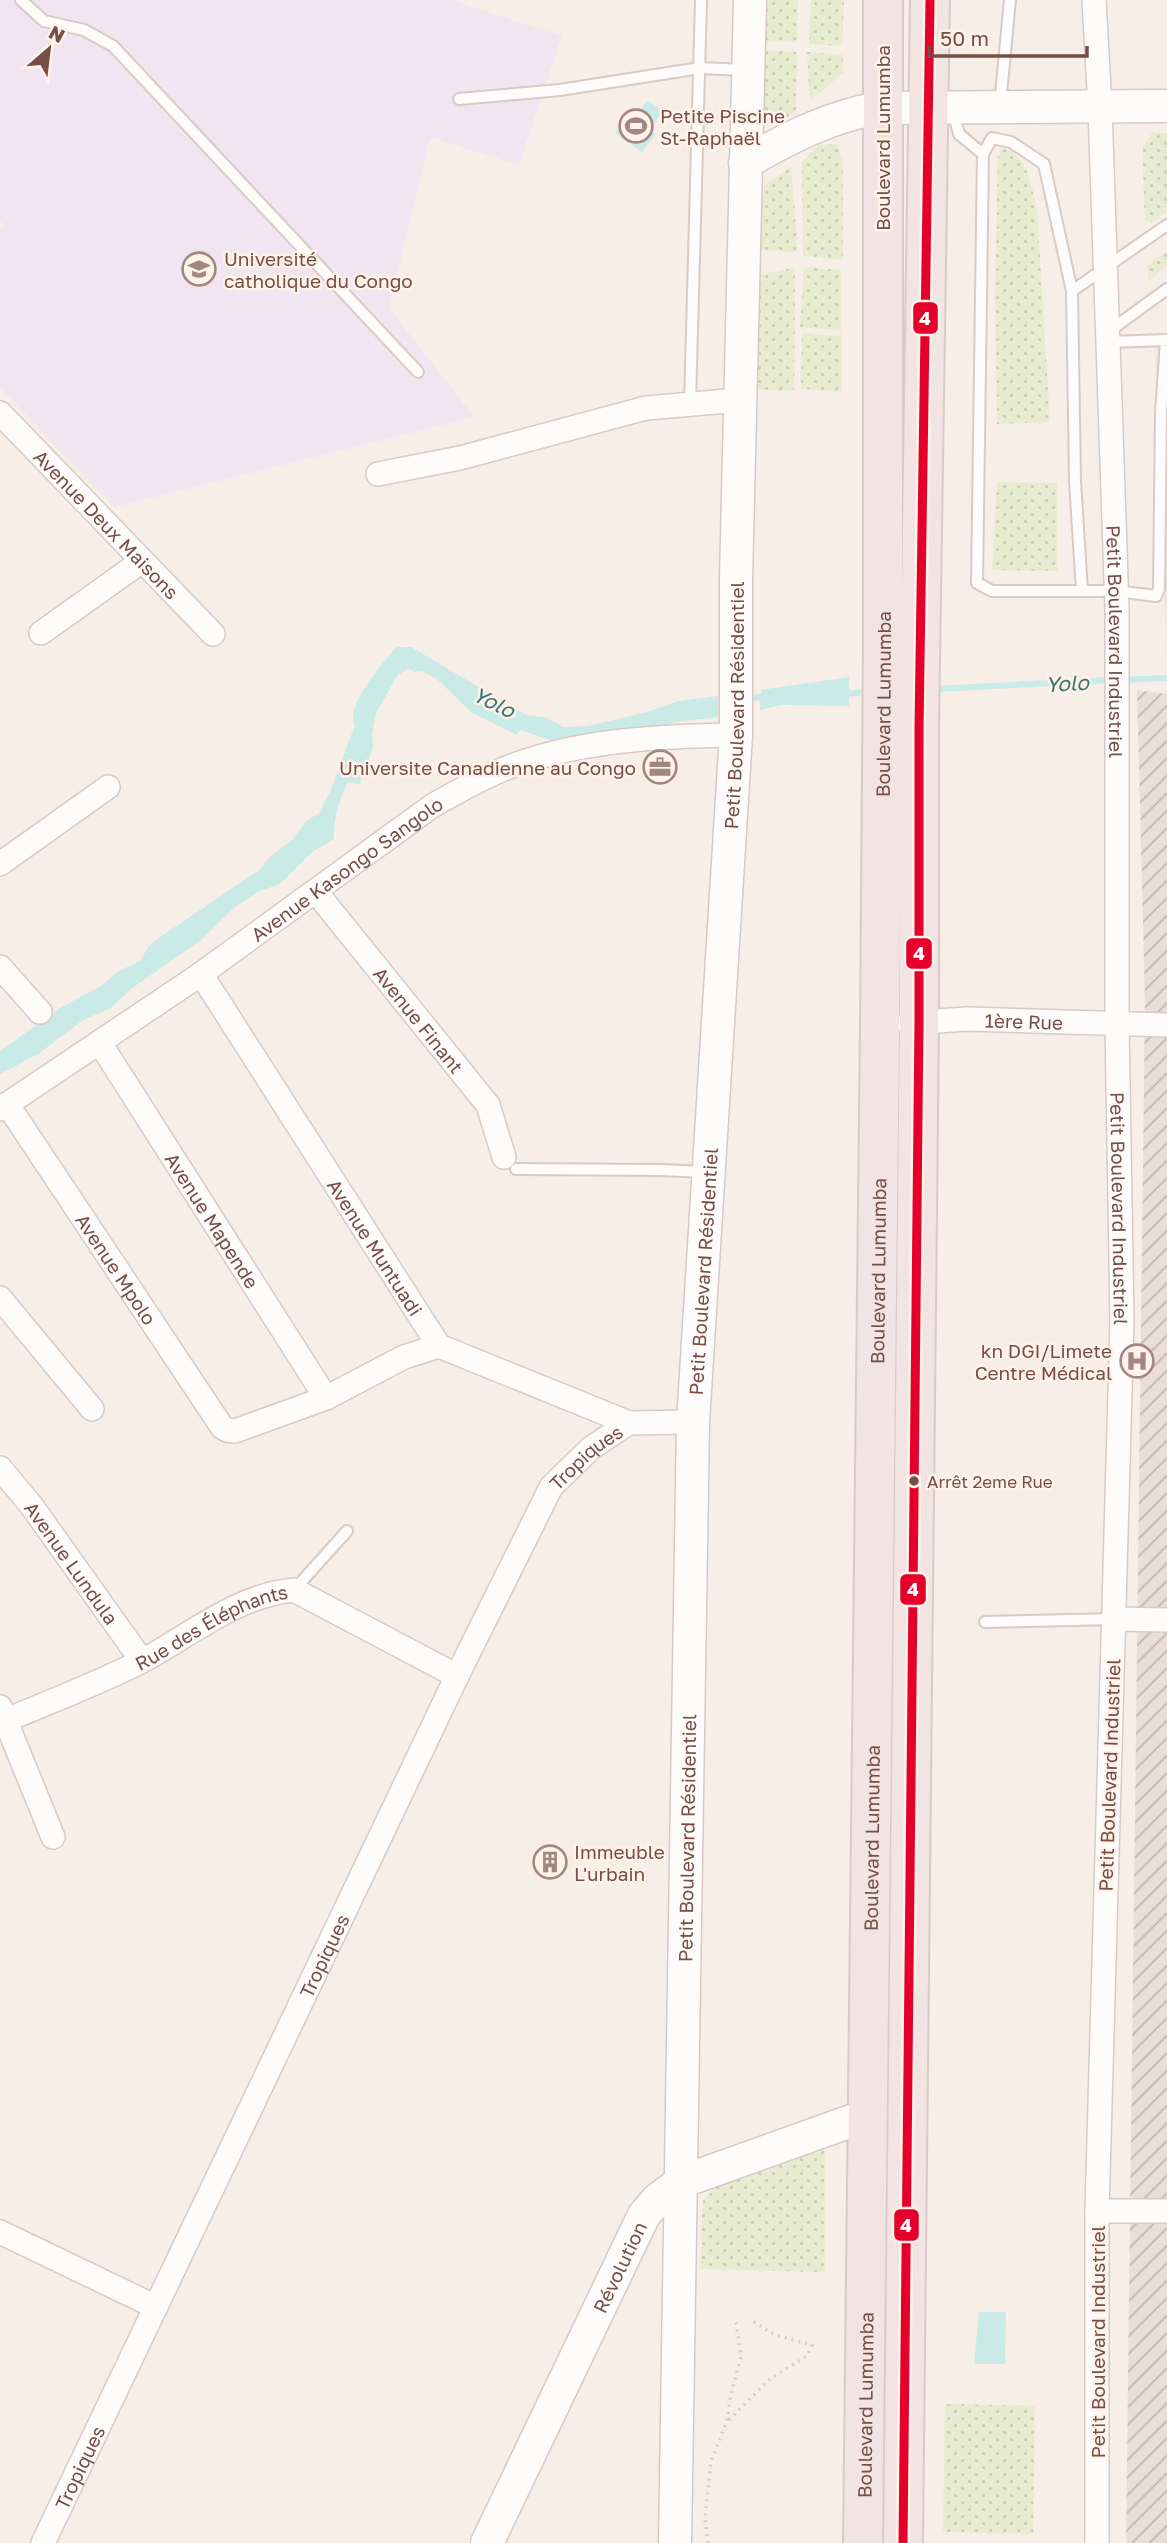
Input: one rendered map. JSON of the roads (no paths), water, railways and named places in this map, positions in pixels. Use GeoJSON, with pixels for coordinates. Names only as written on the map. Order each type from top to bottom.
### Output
{"type":"FeatureCollection","features":[{"type":"Feature","properties":{"kind":"highway","name":"Boulevard Lumumba"},"geometry":{"type":"LineString","coordinates":[[883,0],[883,641],[901,729],[919,1022],[902,2543]]}},
{"type":"Feature","properties":{"kind":"highway","name":"Boulevard Lumumba"},"geometry":{"type":"LineString","coordinates":[[863,2543],[880,1025],[901,729],[920,638],[940,108],[930,0]]}},
{"type":"Feature","properties":{"kind":"street","name":"Petit Boulevard Résidentiel"},"geometry":{"type":"LineString","coordinates":[[676,2543],[693,1422],[736,728],[736,579],[750,0]]}},
{"type":"Feature","properties":{"kind":"street","name":"Petit Boulevard Industriel"},"geometry":{"type":"LineString","coordinates":[[1094,0],[1116,600],[1117,1024],[1122,1321],[1097,2211],[1097,2543]]}},
{"type":"Feature","properties":{"kind":"street"},"geometry":{"type":"LineString","coordinates":[[745,163],[778,143],[837,118],[881,108],[1167,106]]}},
{"type":"Feature","properties":{"kind":"street"},"geometry":{"type":"LineString","coordinates":[[378,474],[460,458],[646,408],[740,400]]}},
{"type":"Feature","properties":{"kind":"street","name":"Avenue Deux Maisons"},"geometry":{"type":"LineString","coordinates":[[0,413],[213,634]]}},
{"type":"Feature","properties":{"kind":"street"},"geometry":{"type":"LineString","coordinates":[[41,633],[142,561]]}},
{"type":"Feature","properties":{"kind":"street","name":"Avenue Kasongo Sangolo"},"geometry":{"type":"LineString","coordinates":[[4,1107],[201,974],[432,806],[472,783],[510,767],[586,747],[736,728]]}},
{"type":"Feature","properties":{"kind":"street"},"geometry":{"type":"LineString","coordinates":[[0,864],[108,786]]}},
{"type":"Feature","properties":{"kind":"street","name":"Avenue Finant"},"geometry":{"type":"LineString","coordinates":[[316,892],[488,1105],[510,1163]]}},
{"type":"Feature","properties":{"kind":"street"},"geometry":{"type":"LineString","coordinates":[[0,967],[40,1012]]}},
{"type":"Feature","properties":{"kind":"street","name":"Avenue Muntuadi"},"geometry":{"type":"LineString","coordinates":[[201,974],[439,1346]]}},
{"type":"Feature","properties":{"kind":"street","name":"1ère Rue"},"geometry":{"type":"LineString","coordinates":[[880,1025],[967,1019],[1167,1025]]}},
{"type":"Feature","properties":{"kind":"street","name":"Avenue Mapende"},"geometry":{"type":"LineString","coordinates":[[100,1042],[326,1398]]}},
{"type":"Feature","properties":{"kind":"street","name":"Avenue Mpolo"},"geometry":{"type":"LineString","coordinates":[[4,1107],[222,1427],[235,1431],[326,1398]]}},
{"type":"Feature","properties":{"kind":"street"},"geometry":{"type":"LineString","coordinates":[[0,1298],[92,1409]]}},
{"type":"Feature","properties":{"kind":"street"},"geometry":{"type":"LineString","coordinates":[[326,1398],[404,1357],[439,1346],[629,1423]]}},
{"type":"Feature","properties":{"kind":"street","name":"Tropiques"},"geometry":{"type":"LineString","coordinates":[[43,2543],[457,1676],[551,1487],[591,1448],[629,1423],[693,1422]]}},
{"type":"Feature","properties":{"kind":"street","name":"Avenue Lundula"},"geometry":{"type":"LineString","coordinates":[[0,1468],[31,1505],[142,1661]]}},
{"type":"Feature","properties":{"kind":"street","name":"Rue des Éléphants"},"geometry":{"type":"LineString","coordinates":[[2,1717],[142,1661],[236,1607],[272,1592],[294,1590],[457,1676]]}},
{"type":"Feature","properties":{"kind":"street"},"geometry":{"type":"LineString","coordinates":[[1114,1619],[1167,1620]]}},
{"type":"Feature","properties":{"kind":"street"},"geometry":{"type":"LineString","coordinates":[[2,1717],[53,1837]]}},
{"type":"Feature","properties":{"kind":"street","name":"Révolution"},"geometry":{"type":"LineString","coordinates":[[487,2543],[644,2215],[658,2199],[681,2182],[868,2115]]}},
{"type":"Feature","properties":{"kind":"street"},"geometry":{"type":"LineString","coordinates":[[1097,2211],[1167,2211]]}},
{"type":"Feature","properties":{"kind":"street"},"geometry":{"type":"LineString","coordinates":[[0,2232],[156,2306]]}},
{"type":"Feature","properties":{"kind":"lane"},"geometry":{"type":"LineString","coordinates":[[21,0],[44,21],[84,30],[113,46],[418,372]]}},
{"type":"Feature","properties":{"kind":"lane"},"geometry":{"type":"LineString","coordinates":[[690,404],[701,0]]}},
{"type":"Feature","properties":{"kind":"lane"},"geometry":{"type":"LineString","coordinates":[[1000,108],[1010,0]]}},
{"type":"Feature","properties":{"kind":"lane"},"geometry":{"type":"LineString","coordinates":[[459,99],[561,90],[700,68],[748,70]]}},
{"type":"Feature","properties":{"kind":"lane"},"geometry":{"type":"LineString","coordinates":[[940,108],[959,134],[983,154]]}},
{"type":"Feature","properties":{"kind":"lane"},"geometry":{"type":"LineString","coordinates":[[1082,591],[1075,481],[1072,291],[1044,164],[1012,142],[992,138],[983,154],[978,583],[992,591],[1082,591],[1116,600],[1156,596],[1159,589],[1161,413],[1167,341],[1108,337]]}},
{"type":"Feature","properties":{"kind":"lane"},"geometry":{"type":"LineString","coordinates":[[1072,291],[1167,225]]}},
{"type":"Feature","properties":{"kind":"lane"},"geometry":{"type":"LineString","coordinates":[[1108,337],[1167,289]]}},
{"type":"Feature","properties":{"kind":"lane"},"geometry":{"type":"LineString","coordinates":[[510,1163],[708,1172]]}},
{"type":"Feature","properties":{"kind":"lane"},"geometry":{"type":"LineString","coordinates":[[294,1590],[347,1531]]}},
{"type":"Feature","properties":{"kind":"lane"},"geometry":{"type":"LineString","coordinates":[[985,1622],[1114,1619]]}},
{"type":"Feature","properties":{"kind":"water","name":"Petite Piscine St-Raphaël"},"geometry":{"type":"Polygon","coordinates":[[[647,100],[663,111],[649,130],[655,134],[642,152],[615,133],[625,119],[632,123],[647,100]]]}},
{"type":"Feature","properties":{"kind":"water"},"geometry":{"type":"Polygon","coordinates":[[[397,647],[411,647],[526,715],[545,717],[563,727],[588,726],[647,712],[679,701],[718,696],[718,717],[559,743],[520,730],[517,735],[471,712],[438,680],[423,671],[414,672],[408,668],[397,676],[376,713],[372,734],[373,748],[359,784],[348,782],[345,789],[337,810],[334,839],[312,852],[280,884],[260,891],[236,906],[201,940],[131,989],[111,1008],[83,1020],[38,1054],[0,1074],[0,1051],[60,1008],[101,986],[117,972],[140,961],[150,944],[258,871],[270,857],[293,839],[305,822],[319,813],[330,792],[355,725],[353,717],[360,696],[397,647]]]}},
{"type":"Feature","properties":{"kind":"water"},"geometry":{"type":"Polygon","coordinates":[[[849,677],[849,706],[781,705],[760,710],[761,690],[849,677]]]}},
{"type":"Feature","properties":{"kind":"water"},"geometry":{"type":"Polygon","coordinates":[[[979,2312],[1006,2312],[1005,2364],[974,2364],[979,2312]]]}},
{"type":"Feature","properties":{"kind":"waterway","name":"Yolo"},"geometry":{"type":"LineString","coordinates":[[1122,680],[1167,678]]}},
{"type":"Feature","properties":{"kind":"waterway","name":"Yolo"},"geometry":{"type":"LineString","coordinates":[[934,689],[1111,680]]}},
{"type":"Feature","properties":{"kind":"waterway","name":"Yolo"},"geometry":{"type":"LineString","coordinates":[[843,694],[870,692]]}},
{"type":"Feature","properties":{"kind":"waterway","name":"Yolo"},"geometry":{"type":"LineString","coordinates":[[745,698],[769,697]]}},
{"type":"Feature","properties":{"kind":"place","name":"Petite Piscine St-Raphaël"},"geometry":{"type":"Point","coordinates":[636,126]}},
{"type":"Feature","properties":{"kind":"place","name":"Université catholique du Congo"},"geometry":{"type":"Point","coordinates":[199,269]}},
{"type":"Feature","properties":{"kind":"place","name":"Universite Canadienne au Congo"},"geometry":{"type":"Point","coordinates":[660,767]}},
{"type":"Feature","properties":{"kind":"place","name":"kn DGI/Limete Centre Médical"},"geometry":{"type":"Point","coordinates":[1137,1361]}},
{"type":"Feature","properties":{"kind":"place","name":"Arrêt 2eme Rue"},"geometry":{"type":"Point","coordinates":[914,1481]}},
{"type":"Feature","properties":{"kind":"place","name":"Immeuble L'urbain"},"geometry":{"type":"Point","coordinates":[550,1862]}}]}
